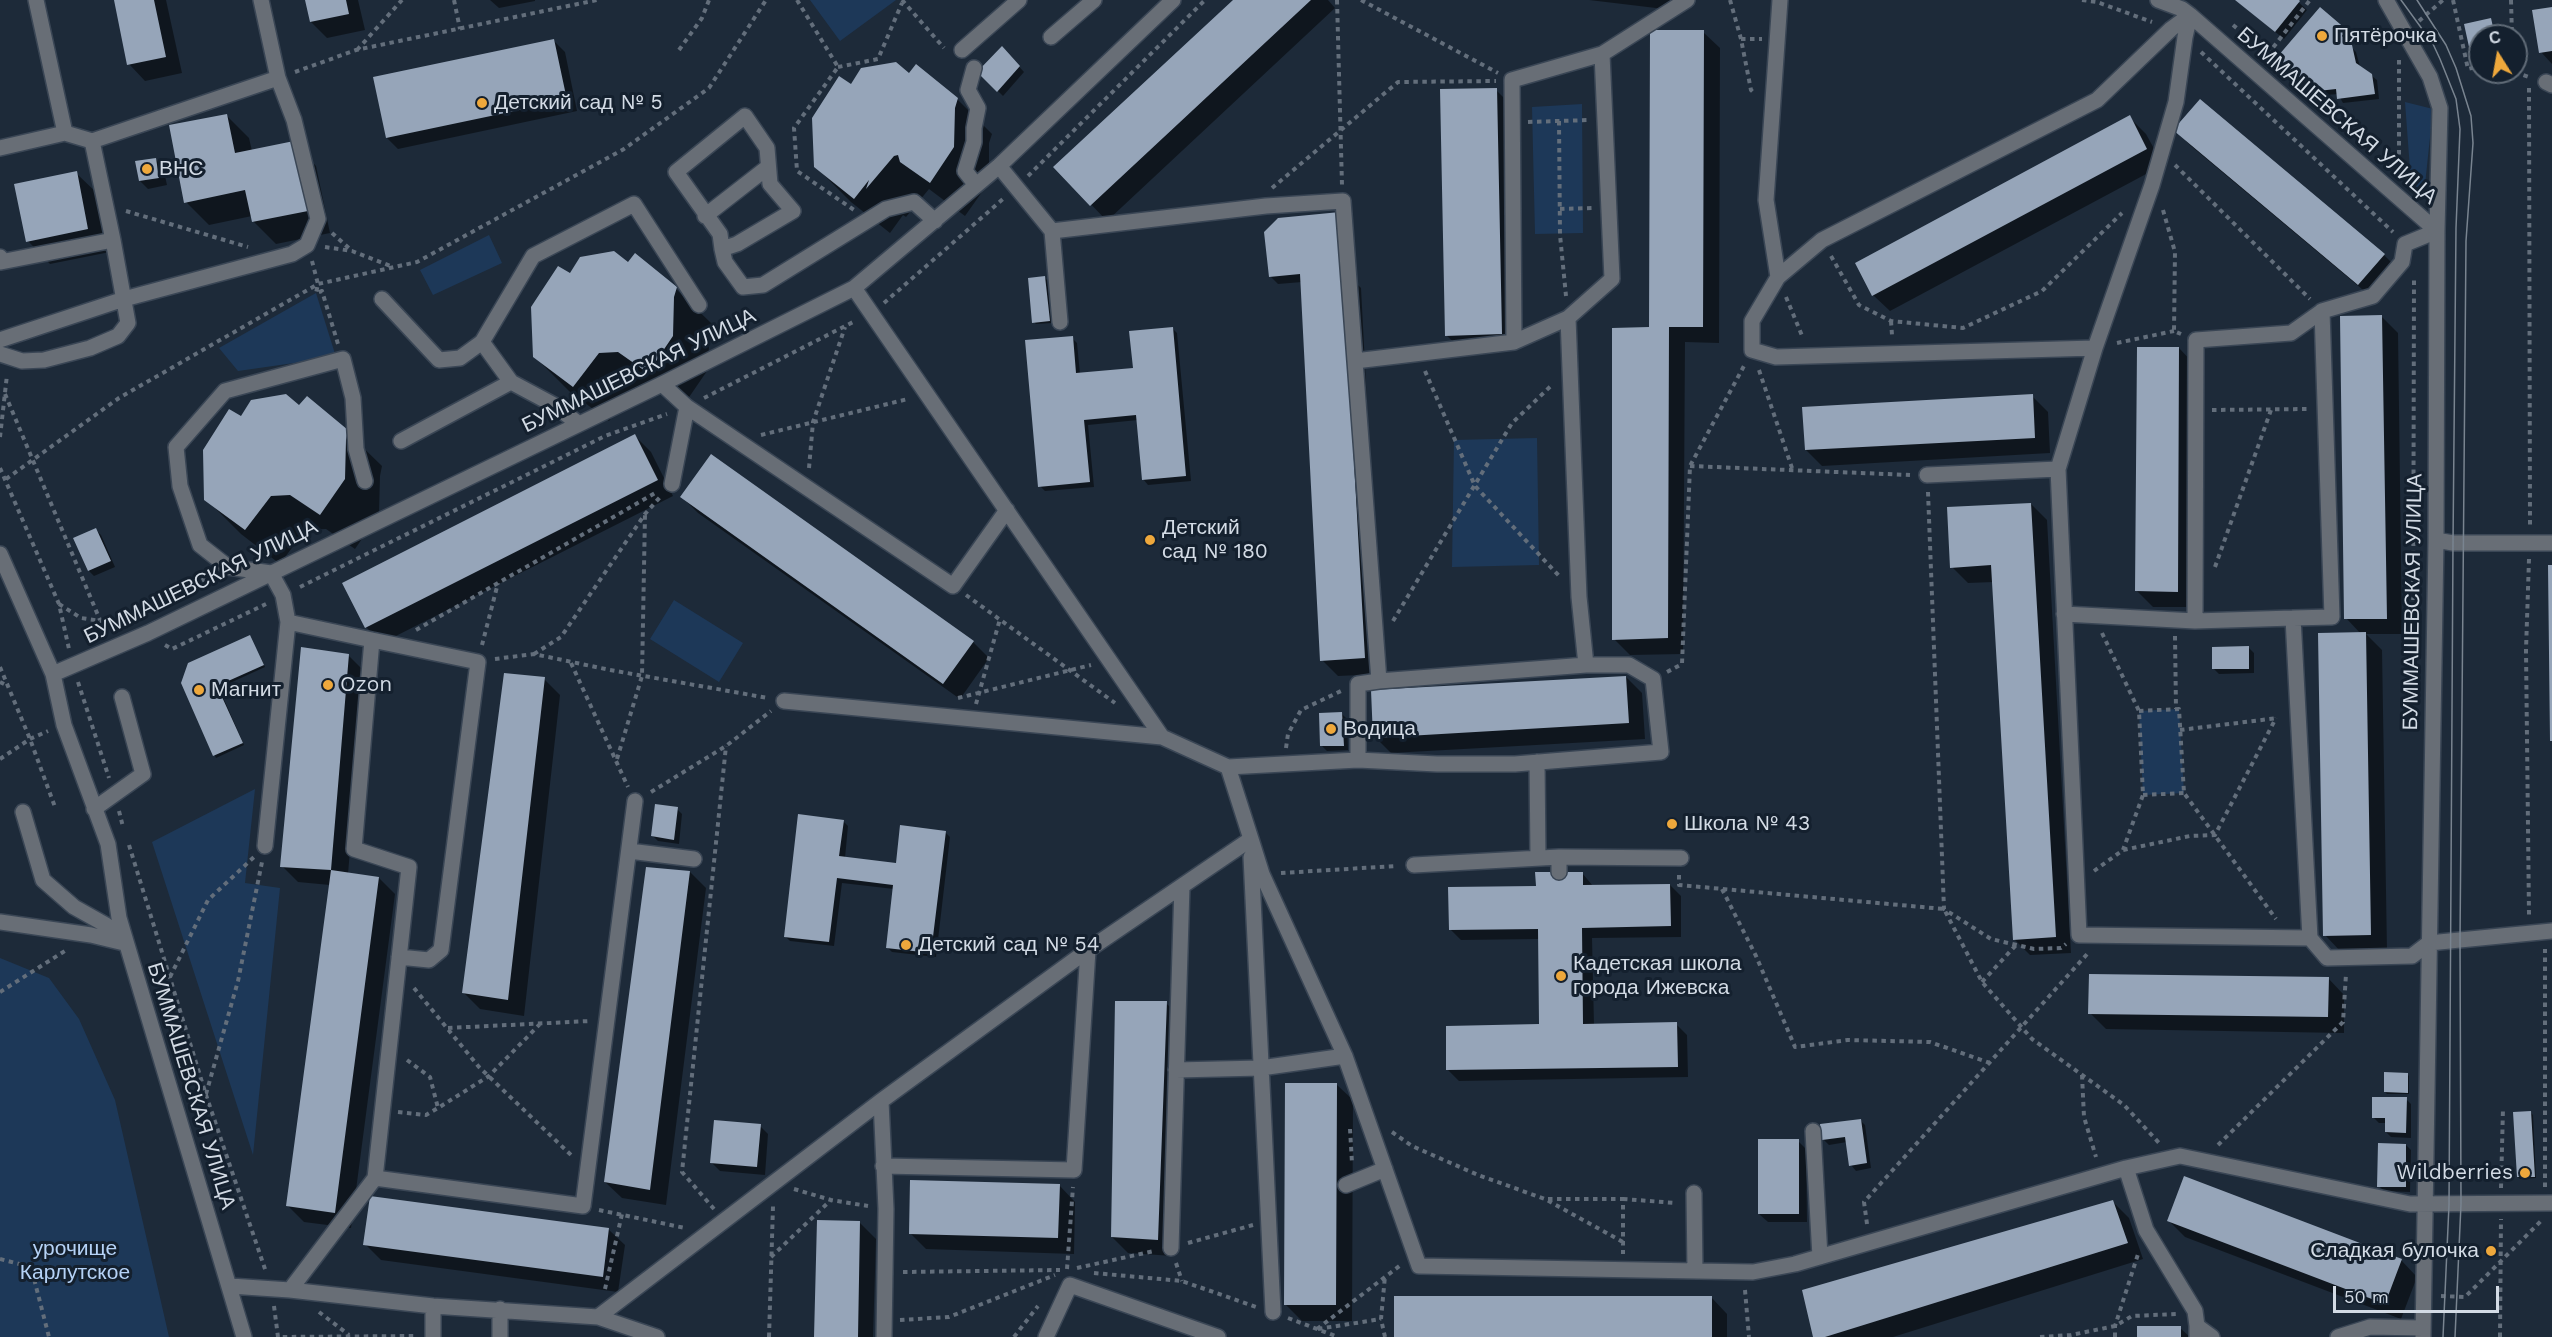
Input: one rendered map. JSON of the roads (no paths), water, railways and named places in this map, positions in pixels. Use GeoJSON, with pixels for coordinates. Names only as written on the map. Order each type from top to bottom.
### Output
{"type":"FeatureCollection","features":[{"type":"Feature","properties":{"kind":"street"},"geometry":{"type":"LineString","coordinates":[[36,0],[65,133]]}},
{"type":"Feature","properties":{"kind":"street"},"geometry":{"type":"LineString","coordinates":[[0,340],[124,299],[281,257],[307,245],[318,219],[294,120],[278,78],[261,0]]}},
{"type":"Feature","properties":{"kind":"street"},"geometry":{"type":"LineString","coordinates":[[955,51],[1019,0]]}},
{"type":"Feature","properties":{"kind":"street","name":"БУММАШЕВСКАЯ УЛИЦА"},"geometry":{"type":"LineString","coordinates":[[53,674],[148,633],[662,384],[854,288],[999,166],[1173,0]]}},
{"type":"Feature","properties":{"kind":"street"},"geometry":{"type":"LineString","coordinates":[[1514,342],[1512,80],[1602,54],[1687,0]]}},
{"type":"Feature","properties":{"kind":"street"},"geometry":{"type":"LineString","coordinates":[[1778,276],[1766,200],[1780,0]]}},
{"type":"Feature","properties":{"kind":"street","name":"БУММАШЕВСКАЯ УЛИЦА"},"geometry":{"type":"LineString","coordinates":[[2158,0],[2182,9],[2190,15],[2437,231],[2436,540],[2423,1332]]}},
{"type":"Feature","properties":{"kind":"street"},"geometry":{"type":"LineString","coordinates":[[2195,621],[2196,340],[2291,333],[2322,311],[2373,296],[2402,262],[2406,244],[2437,231],[2440,108],[2430,77],[2386,0]]}},
{"type":"Feature","properties":{"kind":"street"},"geometry":{"type":"LineString","coordinates":[[1051,37],[1085,3]]}},
{"type":"Feature","properties":{"kind":"street"},"geometry":{"type":"LineString","coordinates":[[2095,348],[1776,357],[1752,350],[1752,321],[1778,276],[1822,240],[2097,100],[2178,33],[2190,15]]}},
{"type":"Feature","properties":{"kind":"street"},"geometry":{"type":"LineString","coordinates":[[2178,33],[2175,102],[2162,152],[2143,216],[2095,348],[2058,470],[2079,934],[2310,938]]}},
{"type":"Feature","properties":{"kind":"street"},"geometry":{"type":"LineString","coordinates":[[1355,361],[1514,342],[1568,318],[1612,279],[1602,54]]}},
{"type":"Feature","properties":{"kind":"street"},"geometry":{"type":"LineString","coordinates":[[974,68],[968,90],[978,108],[974,142],[965,171],[976,184]]}},
{"type":"Feature","properties":{"kind":"street"},"geometry":{"type":"LineString","coordinates":[[0,148],[65,133],[92,141],[278,78]]}},
{"type":"Feature","properties":{"kind":"street"},"geometry":{"type":"LineString","coordinates":[[722,249],[737,244],[793,212],[770,184],[767,148],[745,117],[676,172],[705,216],[720,234],[722,249],[725,262],[743,287],[764,285],[886,210],[914,202],[935,221]]}},
{"type":"Feature","properties":{"kind":"street"},"geometry":{"type":"LineString","coordinates":[[5,355],[22,361],[44,360],[90,348],[118,336],[128,322],[92,141]]}},
{"type":"Feature","properties":{"kind":"street"},"geometry":{"type":"LineString","coordinates":[[999,166],[1052,231],[1060,322]]}},
{"type":"Feature","properties":{"kind":"street"},"geometry":{"type":"LineString","coordinates":[[705,216],[768,167]]}},
{"type":"Feature","properties":{"kind":"street"},"geometry":{"type":"LineString","coordinates":[[1052,231],[1266,206],[1343,201],[1380,681]]}},
{"type":"Feature","properties":{"kind":"street"},"geometry":{"type":"LineString","coordinates":[[382,299],[439,360],[459,358],[482,342],[533,256],[634,204],[699,304]]}},
{"type":"Feature","properties":{"kind":"street"},"geometry":{"type":"LineString","coordinates":[[0,257],[1,262],[113,240]]}},
{"type":"Feature","properties":{"kind":"street"},"geometry":{"type":"LineString","coordinates":[[854,288],[1162,737]]}},
{"type":"Feature","properties":{"kind":"street"},"geometry":{"type":"LineString","coordinates":[[2064,614],[2195,621],[2332,617],[2322,311]]}},
{"type":"Feature","properties":{"kind":"street"},"geometry":{"type":"LineString","coordinates":[[1568,318],[1579,597],[1586,665]]}},
{"type":"Feature","properties":{"kind":"street"},"geometry":{"type":"LineString","coordinates":[[482,342],[510,382],[554,405],[579,424]]}},
{"type":"Feature","properties":{"kind":"street"},"geometry":{"type":"LineString","coordinates":[[265,846],[288,622],[283,595],[271,573],[228,567],[200,545],[180,486],[176,447],[225,391],[343,359],[353,398],[356,449],[365,481]]}},
{"type":"Feature","properties":{"kind":"street"},"geometry":{"type":"LineString","coordinates":[[401,441],[510,382]]}},
{"type":"Feature","properties":{"kind":"street"},"geometry":{"type":"LineString","coordinates":[[662,384],[687,407],[953,586],[1007,510]]}},
{"type":"Feature","properties":{"kind":"street"},"geometry":{"type":"LineString","coordinates":[[672,484],[687,407]]}},
{"type":"Feature","properties":{"kind":"street"},"geometry":{"type":"LineString","coordinates":[[1927,475],[2058,470]]}},
{"type":"Feature","properties":{"kind":"street"},"geometry":{"type":"LineString","coordinates":[[2436,540],[2453,543],[2552,543]]}},
{"type":"Feature","properties":{"kind":"street","name":"БУММАШЕВСКАЯ УЛИЦА"},"geometry":{"type":"LineString","coordinates":[[0,554],[53,674],[63,725],[108,844],[119,918],[244,1337]]}},
{"type":"Feature","properties":{"kind":"street"},"geometry":{"type":"LineString","coordinates":[[2293,618],[2310,938],[2327,958],[2412,956],[2429,943],[2549,932]]}},
{"type":"Feature","properties":{"kind":"street"},"geometry":{"type":"LineString","coordinates":[[288,622],[478,662],[441,950],[429,960],[399,963]]}},
{"type":"Feature","properties":{"kind":"street"},"geometry":{"type":"LineString","coordinates":[[290,1290],[375,1178],[409,867],[354,849],[372,640]]}},
{"type":"Feature","properties":{"kind":"street"},"geometry":{"type":"LineString","coordinates":[[784,701],[1162,737],[1228,766],[1358,760],[1437,764],[1537,762],[1661,752],[1653,679],[1629,665],[1586,665],[1358,684],[1358,760]]}},
{"type":"Feature","properties":{"kind":"street"},"geometry":{"type":"LineString","coordinates":[[94,809],[143,774],[122,697]]}},
{"type":"Feature","properties":{"kind":"street"},"geometry":{"type":"LineString","coordinates":[[1537,762],[1538,858]]}},
{"type":"Feature","properties":{"kind":"street"},"geometry":{"type":"LineString","coordinates":[[1228,766],[1262,874],[1345,1056],[1419,1266],[1743,1272],[1795,1264],[2126,1168],[2180,1156],[2410,1204],[2549,1203]]}},
{"type":"Feature","properties":{"kind":"street"},"geometry":{"type":"LineString","coordinates":[[375,1178],[583,1206],[635,801]]}},
{"type":"Feature","properties":{"kind":"street"},"geometry":{"type":"LineString","coordinates":[[23,812],[43,880],[74,907],[106,925],[126,943]]}},
{"type":"Feature","properties":{"kind":"street"},"geometry":{"type":"LineString","coordinates":[[598,1317],[881,1101],[1088,950],[1251,839]]}},
{"type":"Feature","properties":{"kind":"street"},"geometry":{"type":"LineString","coordinates":[[1251,839],[1273,1312]]}},
{"type":"Feature","properties":{"kind":"street"},"geometry":{"type":"LineString","coordinates":[[629,851],[694,860]]}},
{"type":"Feature","properties":{"kind":"street"},"geometry":{"type":"LineString","coordinates":[[1414,865],[1538,858],[1559,865],[1681,858]]}},
{"type":"Feature","properties":{"kind":"street"},"geometry":{"type":"LineString","coordinates":[[1171,1248],[1182,886]]}},
{"type":"Feature","properties":{"kind":"street"},"geometry":{"type":"LineString","coordinates":[[0,922],[91,935],[126,943]]}},
{"type":"Feature","properties":{"kind":"street"},"geometry":{"type":"LineString","coordinates":[[883,1166],[1074,1170],[1088,950]]}},
{"type":"Feature","properties":{"kind":"street"},"geometry":{"type":"LineString","coordinates":[[1176,1070],[1261,1068],[1345,1056]]}},
{"type":"Feature","properties":{"kind":"street"},"geometry":{"type":"LineString","coordinates":[[881,1101],[886,1209],[884,1337]]}},
{"type":"Feature","properties":{"kind":"street"},"geometry":{"type":"LineString","coordinates":[[1813,1131],[1820,1257]]}},
{"type":"Feature","properties":{"kind":"street"},"geometry":{"type":"LineString","coordinates":[[2126,1168],[2146,1230],[2194,1311],[2197,1331],[2212,1337]]}},
{"type":"Feature","properties":{"kind":"street"},"geometry":{"type":"LineString","coordinates":[[1346,1185],[1385,1169]]}},
{"type":"Feature","properties":{"kind":"street"},"geometry":{"type":"LineString","coordinates":[[1694,1199],[1695,1271]]}},
{"type":"Feature","properties":{"kind":"street"},"geometry":{"type":"LineString","coordinates":[[1046,1337],[1070,1285],[1218,1337]]}},
{"type":"Feature","properties":{"kind":"street"},"geometry":{"type":"LineString","coordinates":[[230,1286],[290,1290],[432,1306],[598,1317],[657,1337]]}},
{"type":"Feature","properties":{"kind":"street"},"geometry":{"type":"LineString","coordinates":[[432,1306],[433,1337]]}},
{"type":"Feature","properties":{"kind":"street"},"geometry":{"type":"LineString","coordinates":[[500,1309],[500,1337]]}},
{"type":"Feature","properties":{"kind":"street"},"geometry":{"type":"LineString","coordinates":[[2338,1337],[2370,1327],[2423,1332]]}},
{"type":"Feature","properties":{"kind":"tram line"},"geometry":{"type":"LineString","coordinates":[[2401,0],[2433,44],[2440,59],[2456,99],[2460,129],[2456,228],[2449,1205],[2443,1337]]}},
{"type":"Feature","properties":{"kind":"tram line"},"geometry":{"type":"LineString","coordinates":[[2417,0],[2446,45],[2456,68],[2471,116],[2473,143],[2466,241],[2460,939],[2461,1204],[2455,1337]]}},
{"type":"Feature","properties":{"kind":"place","name":"Пятёрочка"},"geometry":{"type":"Point","coordinates":[2322,36]}},
{"type":"Feature","properties":{"kind":"place","name":"Детский сад № 5"},"geometry":{"type":"Point","coordinates":[482,103]}},
{"type":"Feature","properties":{"kind":"place","name":"ВНС"},"geometry":{"type":"Point","coordinates":[147,169]}},
{"type":"Feature","properties":{"kind":"place","name":"Детский сад № 180"},"geometry":{"type":"Point","coordinates":[1150,540]}},
{"type":"Feature","properties":{"kind":"place","name":"Ozon"},"geometry":{"type":"Point","coordinates":[328,685]}},
{"type":"Feature","properties":{"kind":"place","name":"Магнит"},"geometry":{"type":"Point","coordinates":[199,690]}},
{"type":"Feature","properties":{"kind":"place","name":"Водица"},"geometry":{"type":"Point","coordinates":[1331,729]}},
{"type":"Feature","properties":{"kind":"place","name":"Школа № 43"},"geometry":{"type":"Point","coordinates":[1672,824]}},
{"type":"Feature","properties":{"kind":"place","name":"Детский сад № 54"},"geometry":{"type":"Point","coordinates":[906,945]}},
{"type":"Feature","properties":{"kind":"place","name":"Кадетская школа города Ижевска"},"geometry":{"type":"Point","coordinates":[1561,976]}},
{"type":"Feature","properties":{"kind":"place","name":"Wildberries"},"geometry":{"type":"Point","coordinates":[2525,1173]}},
{"type":"Feature","properties":{"kind":"place","name":"Сладкая булочка"},"geometry":{"type":"Point","coordinates":[2491,1251]}},
{"type":"Feature","properties":{"kind":"park label","name":"урочище Карлутское"},"geometry":{"type":"Point","coordinates":[75,1261]}}]}
